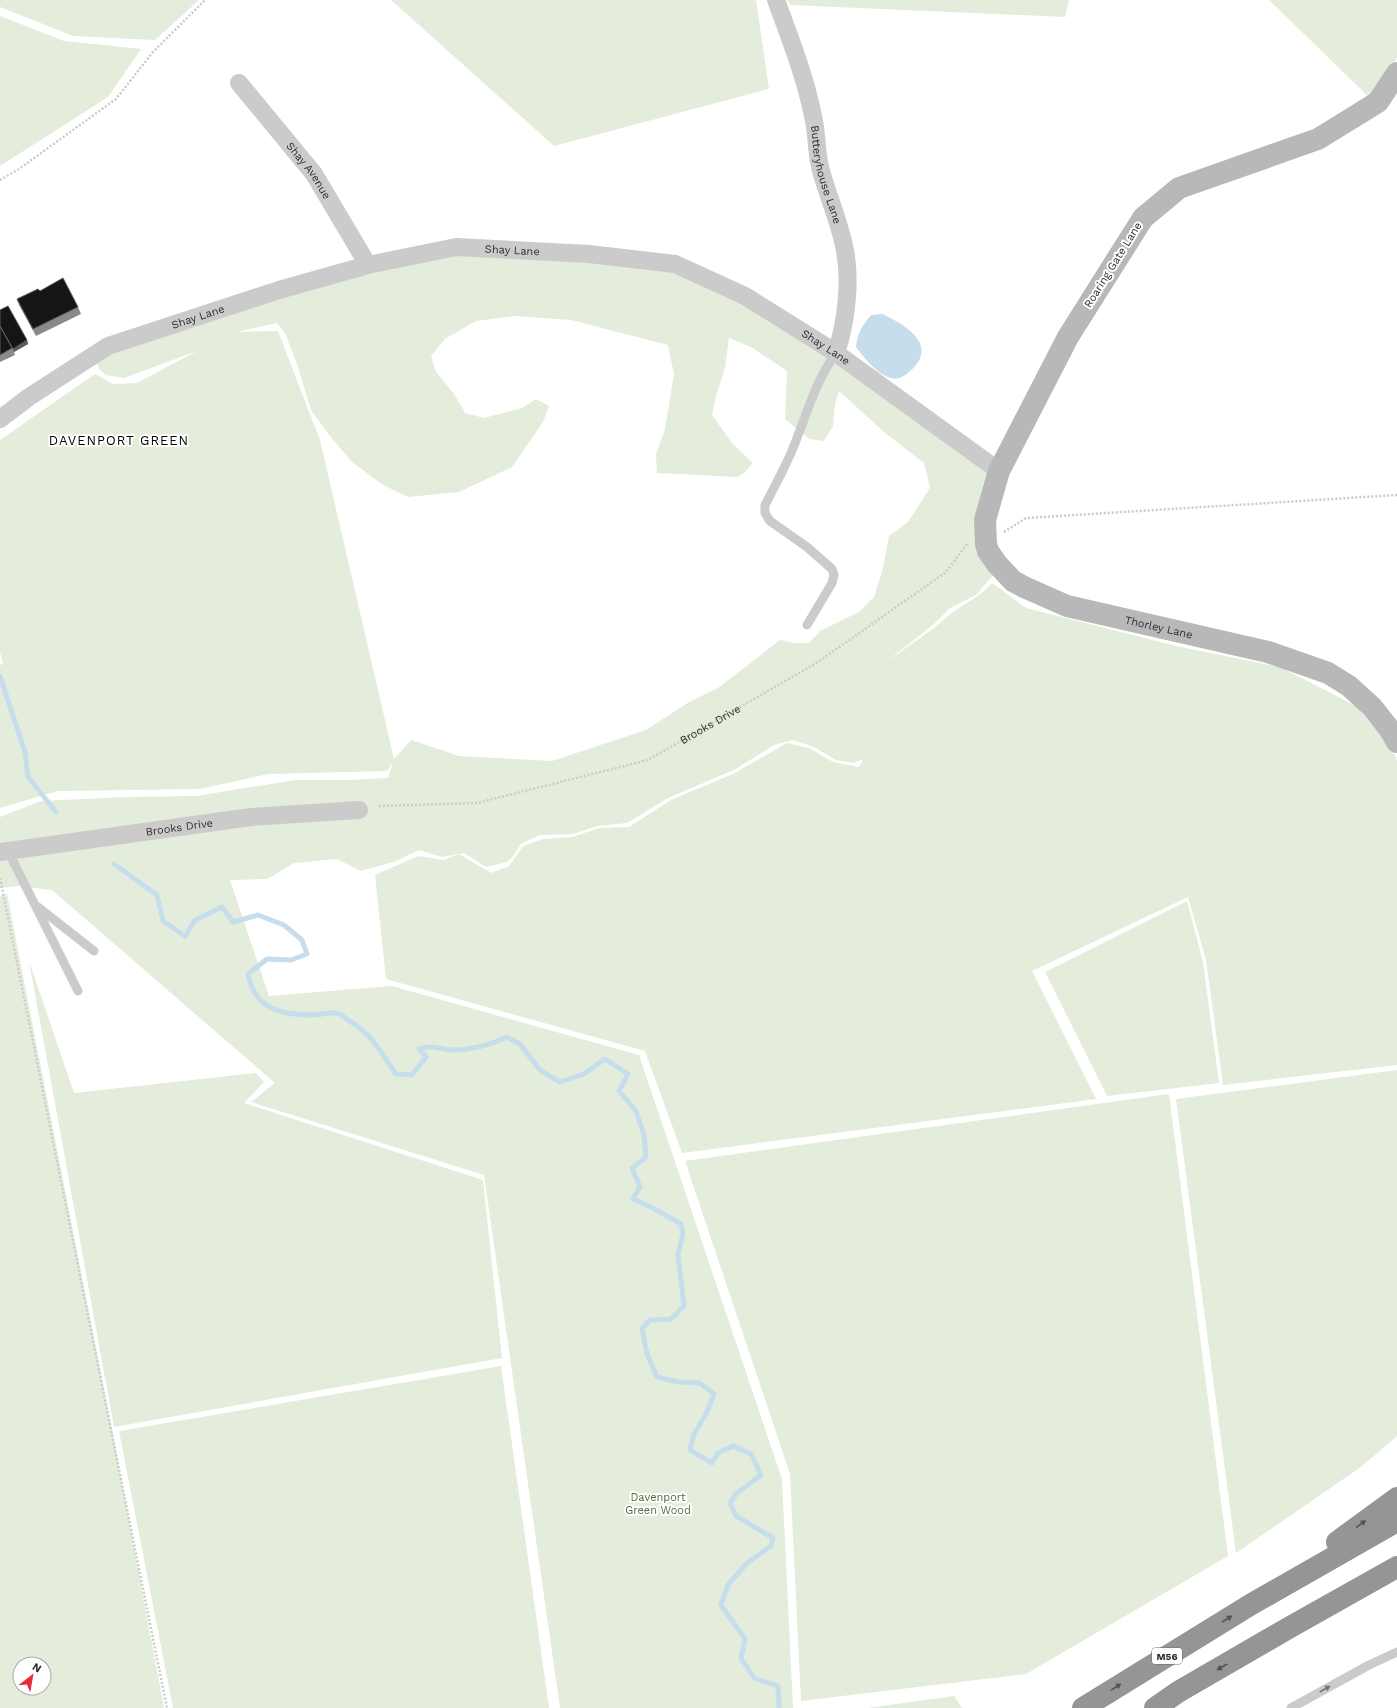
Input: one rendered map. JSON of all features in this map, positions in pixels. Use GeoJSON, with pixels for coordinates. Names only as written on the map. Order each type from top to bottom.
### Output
{"type":"FeatureCollection","features":[{"type":"Feature","properties":{"kind":"highway","name":"M56"},"geometry":{"type":"LineString","coordinates":[[1250,1604],[1397,1498]]}},
{"type":"Feature","properties":{"kind":"highway","name":"M56"},"geometry":{"type":"LineString","coordinates":[[1083,1708],[1250,1604],[1397,1521]]}},
{"type":"Feature","properties":{"kind":"highway"},"geometry":{"type":"LineString","coordinates":[[1155,1708],[1178,1692],[1397,1567]]}},
{"type":"Feature","properties":{"kind":"highway"},"geometry":{"type":"LineString","coordinates":[[1292,1626],[1397,1584]]}},
{"type":"Feature","properties":{"kind":"street","name":"Butteryhouse Lane"},"geometry":{"type":"LineString","coordinates":[[776,0],[794,49],[813,116],[820,166],[845,250],[847,271],[845,306],[842,335],[836,353]]}},
{"type":"Feature","properties":{"kind":"street","name":"Roaring Gate Lane"},"geometry":{"type":"LineString","coordinates":[[999,471],[1068,337],[1142,218],[1180,188],[1318,139],[1378,102],[1397,74]]}},
{"type":"Feature","properties":{"kind":"street","name":"Shay Avenue"},"geometry":{"type":"LineString","coordinates":[[239,83],[314,174],[368,265]]}},
{"type":"Feature","properties":{"kind":"street","name":"Shay Lane"},"geometry":{"type":"LineString","coordinates":[[0,419],[29,397],[108,346],[279,290],[368,265],[456,247],[589,254],[675,264],[745,296],[836,353],[999,471]]}},
{"type":"Feature","properties":{"kind":"street","name":"Thorley Lane"},"geometry":{"type":"LineString","coordinates":[[999,471],[977,544],[988,551],[997,564],[1013,580],[1037,594],[1067,606],[1268,652],[1328,673],[1349,686],[1372,707],[1390,730],[1397,742]]}},
{"type":"Feature","properties":{"kind":"street","name":"Brooks Drive"},"geometry":{"type":"LineString","coordinates":[[4,852],[251,817],[359,810]]}},
{"type":"Feature","properties":{"kind":"lane"},"geometry":{"type":"LineString","coordinates":[[807,625],[832,583],[834,575],[832,569],[770,520],[765,513],[765,505],[791,452],[812,396],[836,353]]}},
{"type":"Feature","properties":{"kind":"lane"},"geometry":{"type":"LineString","coordinates":[[4,852],[35,905],[78,991]]}},
{"type":"Feature","properties":{"kind":"lane"},"geometry":{"type":"LineString","coordinates":[[35,905],[94,951]]}},
{"type":"Feature","properties":{"kind":"lane"},"geometry":{"type":"LineString","coordinates":[[1291,1708],[1369,1665],[1397,1652]]}},
{"type":"Feature","properties":{"kind":"path"},"geometry":{"type":"LineString","coordinates":[[0,180],[19,169],[116,98],[153,52],[205,0]]}},
{"type":"Feature","properties":{"kind":"path","name":"Brooks Drive"},"geometry":{"type":"LineString","coordinates":[[379,806],[477,803],[648,760],[818,662],[946,572],[977,544],[1026,518],[1397,495]]}},
{"type":"Feature","properties":{"kind":"path"},"geometry":{"type":"LineString","coordinates":[[0,878],[166,1708]]}},
{"type":"Feature","properties":{"kind":"green space"},"geometry":{"type":"Polygon","coordinates":[[[0,0],[199,0],[155,40],[73,36],[0,7],[0,0]]]}},
{"type":"Feature","properties":{"kind":"green space"},"geometry":{"type":"Polygon","coordinates":[[[391,0],[756,0],[769,89],[554,146],[391,0]]]}},
{"type":"Feature","properties":{"kind":"green space"},"geometry":{"type":"Polygon","coordinates":[[[787,0],[1069,0],[1065,17],[791,5],[787,0]]]}},
{"type":"Feature","properties":{"kind":"green space"},"geometry":{"type":"Polygon","coordinates":[[[1269,0],[1397,0],[1397,58],[1371,99],[1269,0]]]}},
{"type":"Feature","properties":{"kind":"green space"},"geometry":{"type":"Polygon","coordinates":[[[0,16],[64,41],[141,49],[108,97],[0,166],[0,16]]]}},
{"type":"Feature","properties":{"kind":"green space","name":"Davenport Green Wood"},"geometry":{"type":"Polygon","coordinates":[[[456,247],[675,264],[745,296],[999,471],[991,494],[996,572],[976,595],[950,608],[934,624],[885,663],[934,628],[953,612],[982,593],[992,583],[1026,608],[1176,646],[1280,667],[1356,706],[1393,751],[1397,761],[1397,1065],[1223,1085],[1206,960],[1188,897],[1032,971],[1096,1099],[682,1153],[645,1051],[386,979],[375,875],[418,856],[443,860],[459,854],[491,873],[509,866],[523,846],[543,839],[573,837],[599,828],[629,827],[671,800],[735,773],[787,743],[809,748],[833,762],[859,767],[863,759],[853,763],[836,760],[814,747],[793,740],[774,745],[734,770],[668,798],[627,823],[597,826],[573,834],[540,835],[521,844],[514,855],[507,862],[486,867],[464,853],[442,857],[419,850],[396,861],[361,871],[337,859],[294,863],[267,879],[230,880],[269,996],[392,986],[639,1055],[782,1479],[793,1708],[560,1708],[484,1175],[251,1102],[275,1083],[52,890],[20,886],[0,888],[0,817],[41,801],[127,797],[197,796],[295,780],[388,778],[393,762],[387,771],[268,774],[200,789],[58,791],[0,808],[0,665],[3,664],[0,652],[0,440],[95,374],[113,384],[137,383],[197,351],[124,378],[106,375],[99,369],[95,354],[108,346],[456,247]],[[515,316],[476,321],[445,339],[431,356],[436,372],[454,394],[465,413],[484,418],[522,408],[536,399],[549,406],[543,422],[512,467],[459,492],[408,497],[383,485],[352,462],[330,436],[311,410],[297,364],[285,333],[277,323],[236,332],[278,331],[320,440],[394,759],[411,740],[459,756],[552,761],[646,730],[689,702],[718,688],[780,640],[794,643],[809,643],[820,631],[859,612],[874,597],[883,568],[889,536],[908,522],[930,488],[924,463],[884,432],[839,391],[835,404],[833,426],[824,441],[809,439],[785,419],[787,371],[751,347],[729,338],[725,368],[716,396],[712,415],[732,443],[753,463],[744,473],[737,477],[657,473],[656,454],[665,429],[674,374],[668,345],[571,320],[515,316]]]}},
{"type":"Feature","properties":{"kind":"green space"},"geometry":{"type":"Polygon","coordinates":[[[7,894],[113,1435],[164,1708],[0,1708],[0,896],[7,894]]]}},
{"type":"Feature","properties":{"kind":"green space"},"geometry":{"type":"Polygon","coordinates":[[[1187,901],[1203,962],[1219,1083],[1107,1096],[1045,972],[1187,901]]]}},
{"type":"Feature","properties":{"kind":"green space"},"geometry":{"type":"Polygon","coordinates":[[[29,961],[74,1093],[256,1073],[264,1082],[244,1103],[483,1180],[502,1358],[114,1427],[29,961]]]}},
{"type":"Feature","properties":{"kind":"green space"},"geometry":{"type":"Polygon","coordinates":[[[1397,1070],[1397,1436],[1361,1467],[1236,1553],[1176,1099],[1397,1070]]]}},
{"type":"Feature","properties":{"kind":"green space"},"geometry":{"type":"Polygon","coordinates":[[[1169,1094],[1228,1556],[1026,1674],[801,1701],[790,1474],[685,1161],[1169,1094]]]}},
{"type":"Feature","properties":{"kind":"green space"},"geometry":{"type":"Polygon","coordinates":[[[501,1366],[549,1708],[173,1708],[119,1431],[501,1366]]]}},
{"type":"Feature","properties":{"kind":"green space"},"geometry":{"type":"Polygon","coordinates":[[[954,1696],[962,1708],[867,1708],[954,1696]]]}},
{"type":"Feature","properties":{"kind":"water"},"geometry":{"type":"Polygon","coordinates":[[[882,314],[901,324],[910,331],[917,338],[921,346],[921,354],[917,363],[902,377],[893,379],[876,370],[856,347],[859,334],[871,315],[882,314]]]}},
{"type":"Feature","properties":{"kind":"building"},"geometry":{"type":"Polygon","coordinates":[[[63,278],[78,307],[33,329],[17,299],[38,289],[40,291],[63,278]]]}},
{"type":"Feature","properties":{"kind":"building"},"geometry":{"type":"Polygon","coordinates":[[[8,306],[27,340],[13,349],[0,326],[0,310],[8,306]]]}},
{"type":"Feature","properties":{"kind":"building"},"geometry":{"type":"Polygon","coordinates":[[[0,326],[12,348],[0,355],[0,326]]]}},
{"type":"Feature","properties":{"kind":"waterway"},"geometry":{"type":"LineString","coordinates":[[0,676],[25,752],[28,777],[56,812]]}},
{"type":"Feature","properties":{"kind":"waterway"},"geometry":{"type":"LineString","coordinates":[[114,864],[157,895],[163,921],[185,936],[195,920],[222,907],[233,922],[258,915],[284,925],[302,940],[307,954],[291,960],[267,959],[248,974],[257,996],[264,1003],[282,1012],[304,1015],[332,1013],[340,1014],[357,1026],[370,1038],[396,1074],[412,1075],[426,1057],[419,1049],[432,1047],[448,1050],[460,1050],[487,1045],[507,1037],[520,1044],[540,1070],[560,1082],[584,1074],[605,1059],[628,1074],[619,1091],[636,1111],[644,1135],[646,1157],[632,1168],[640,1187],[633,1199],[653,1208],[681,1224],[683,1234],[678,1255],[684,1306],[671,1319],[650,1320],[642,1329],[647,1354],[657,1377],[678,1382],[700,1383],[714,1394],[706,1414],[694,1434],[690,1450],[712,1463],[718,1453],[733,1446],[751,1454],[761,1475],[736,1494],[730,1503],[736,1516],[773,1538],[771,1546],[747,1563],[728,1585],[721,1605],[745,1639],[741,1658],[754,1678],[778,1686],[779,1708]]}},
{"type":"Feature","properties":{"kind":"district","name":"DAVENPORT GREEN"},"geometry":{"type":"Point","coordinates":[119,440]}}]}
